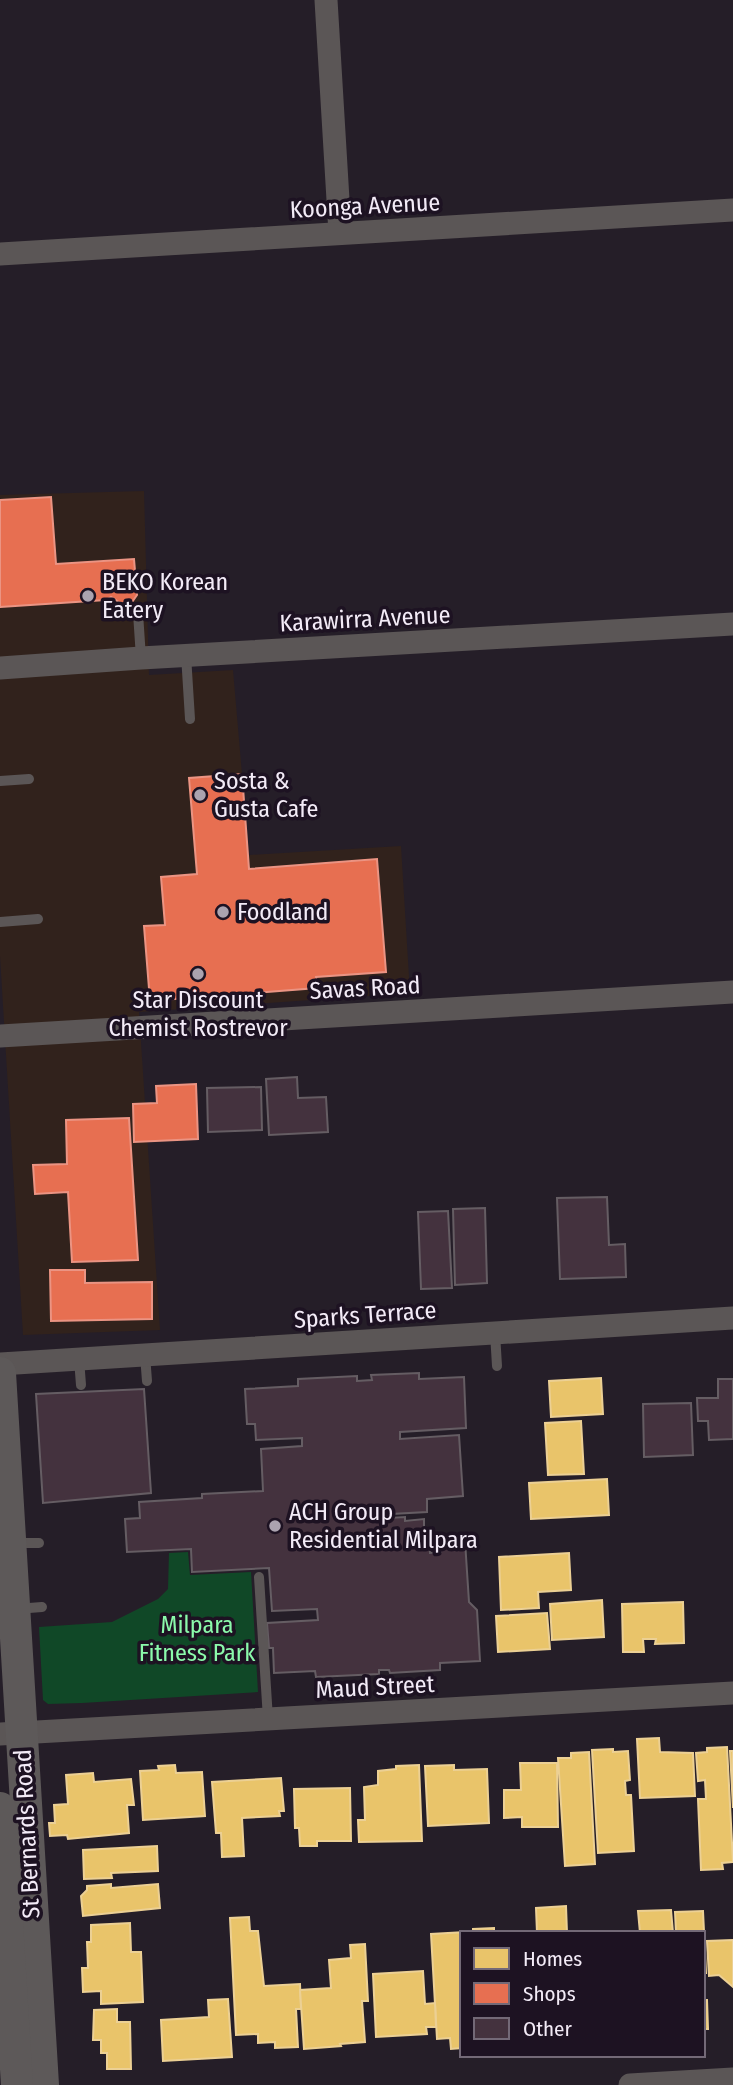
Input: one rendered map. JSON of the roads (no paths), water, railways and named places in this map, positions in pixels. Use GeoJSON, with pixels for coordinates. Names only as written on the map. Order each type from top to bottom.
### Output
{"type":"FeatureCollection","features":[{"type":"Feature","properties":{"kind":"main road","name":"St Bernards Road"},"geometry":{"type":"LineString","coordinates":[[0,1373],[24,1543],[28,1608],[10,1734],[17,2085]]}},
{"type":"Feature","properties":{"kind":"main road","name":"St Bernards Road"},"geometry":{"type":"LineString","coordinates":[[0,1808],[14,1948],[43,2085]]}},
{"type":"Feature","properties":{"kind":"street"},"geometry":{"type":"LineString","coordinates":[[326,0],[340,233]]}},
{"type":"Feature","properties":{"kind":"street","name":"Koonga Avenue"},"geometry":{"type":"LineString","coordinates":[[0,254],[733,210]]}},
{"type":"Feature","properties":{"kind":"street","name":"Karawirra Avenue"},"geometry":{"type":"LineString","coordinates":[[0,668],[141,657],[733,624]]}},
{"type":"Feature","properties":{"kind":"street","name":"Savas Road"},"geometry":{"type":"LineString","coordinates":[[0,1036],[733,992]]}},
{"type":"Feature","properties":{"kind":"street","name":"Sparks Terrace"},"geometry":{"type":"LineString","coordinates":[[0,1364],[733,1318]]}},
{"type":"Feature","properties":{"kind":"street","name":"Maud Street"},"geometry":{"type":"LineString","coordinates":[[10,1734],[733,1693]]}},
{"type":"Feature","properties":{"kind":"street"},"geometry":{"type":"LineString","coordinates":[[630,2085],[733,2079]]}},
{"type":"Feature","properties":{"kind":"lane"},"geometry":{"type":"LineString","coordinates":[[126,613],[138,613],[141,657]]}},
{"type":"Feature","properties":{"kind":"lane"},"geometry":{"type":"LineString","coordinates":[[186,655],[190,719]]}},
{"type":"Feature","properties":{"kind":"lane"},"geometry":{"type":"LineString","coordinates":[[0,781],[29,779]]}},
{"type":"Feature","properties":{"kind":"lane"},"geometry":{"type":"LineString","coordinates":[[0,922],[38,919]]}},
{"type":"Feature","properties":{"kind":"lane"},"geometry":{"type":"LineString","coordinates":[[495,1333],[496,1366]]}},
{"type":"Feature","properties":{"kind":"lane"},"geometry":{"type":"LineString","coordinates":[[145,1355],[147,1381]]}},
{"type":"Feature","properties":{"kind":"lane"},"geometry":{"type":"LineString","coordinates":[[79,1359],[80,1385]]}},
{"type":"Feature","properties":{"kind":"lane"},"geometry":{"type":"LineString","coordinates":[[260,1577],[268,1719]]}},
{"type":"Feature","properties":{"kind":"place","name":"BEKO Korean Eatery"},"geometry":{"type":"Point","coordinates":[88,596]}},
{"type":"Feature","properties":{"kind":"place","name":"Sosta & Gusta Cafe"},"geometry":{"type":"Point","coordinates":[200,795]}},
{"type":"Feature","properties":{"kind":"place","name":"Foodland"},"geometry":{"type":"Point","coordinates":[223,912]}},
{"type":"Feature","properties":{"kind":"place","name":"Star Discount Chemist Rostrevor"},"geometry":{"type":"Point","coordinates":[198,974]}},
{"type":"Feature","properties":{"kind":"place","name":"ACH Group Residential Milpara"},"geometry":{"type":"Point","coordinates":[275,1526]}},
{"type":"Feature","properties":{"kind":"park label","name":"Milpara Fitness Park"},"geometry":{"type":"Point","coordinates":[197,1639]}}]}
